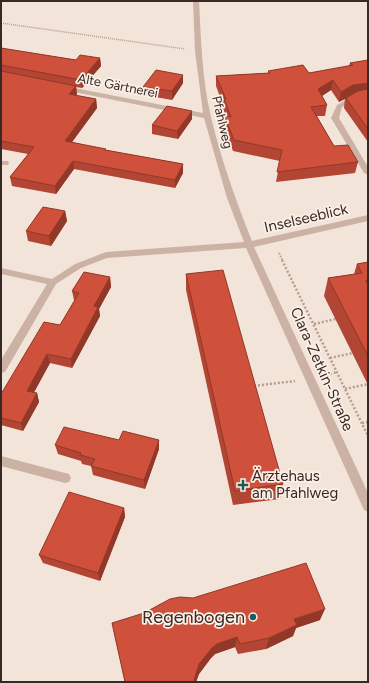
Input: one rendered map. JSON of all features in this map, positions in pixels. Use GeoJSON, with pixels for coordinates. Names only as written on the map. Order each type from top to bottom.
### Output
{"type":"FeatureCollection","features":[{"type":"Feature","properties":{"kind":"street","name":"Pfahlweg"},"geometry":{"type":"LineString","coordinates":[[196,1],[198,51],[207,116],[231,198],[249,245]]}},
{"type":"Feature","properties":{"kind":"street","name":"Alte Gärtnerei"},"geometry":{"type":"LineString","coordinates":[[54,86],[207,116]]}},
{"type":"Feature","properties":{"kind":"street"},"geometry":{"type":"LineString","coordinates":[[368,96],[353,98],[339,106],[335,118],[368,173]]}},
{"type":"Feature","properties":{"kind":"street","name":"Inselseeblick"},"geometry":{"type":"LineString","coordinates":[[249,245],[368,218]]}},
{"type":"Feature","properties":{"kind":"street"},"geometry":{"type":"LineString","coordinates":[[1,369],[53,282],[78,266],[106,255],[249,245]]}},
{"type":"Feature","properties":{"kind":"street","name":"Clara-Zetkin-Straße"},"geometry":{"type":"LineString","coordinates":[[249,245],[368,506]]}},
{"type":"Feature","properties":{"kind":"street"},"geometry":{"type":"LineString","coordinates":[[1,271],[53,282]]}},
{"type":"Feature","properties":{"kind":"street"},"geometry":{"type":"LineString","coordinates":[[1,461],[65,478]]}},
{"type":"Feature","properties":{"kind":"path"},"geometry":{"type":"LineString","coordinates":[[1,23],[198,51]]}},
{"type":"Feature","properties":{"kind":"path"},"geometry":{"type":"LineString","coordinates":[[273,240],[368,436]]}},
{"type":"Feature","properties":{"kind":"path"},"geometry":{"type":"LineString","coordinates":[[314,324],[336,319]]}},
{"type":"Feature","properties":{"kind":"path"},"geometry":{"type":"LineString","coordinates":[[330,358],[353,354]]}},
{"type":"Feature","properties":{"kind":"path"},"geometry":{"type":"LineString","coordinates":[[345,389],[368,384]]}},
{"type":"Feature","properties":{"kind":"path"},"geometry":{"type":"LineString","coordinates":[[362,423],[368,422]]}},
{"type":"Feature","properties":{"kind":"building"},"geometry":{"type":"Polygon","coordinates":[[[1,48],[76,60],[80,55],[100,58],[81,80],[1,65],[1,48]]]}},
{"type":"Feature","properties":{"kind":"building"},"geometry":{"type":"Polygon","coordinates":[[[368,60],[368,83],[353,85],[341,92],[333,80],[318,89],[327,105],[311,107],[334,146],[348,145],[358,162],[277,172],[282,150],[234,140],[224,115],[231,117],[224,99],[226,99],[216,76],[270,73],[268,71],[303,65],[309,73],[353,65],[350,63],[368,60]]]}},
{"type":"Feature","properties":{"kind":"building"},"geometry":{"type":"Polygon","coordinates":[[[156,70],[183,75],[172,91],[143,87],[156,70]]]}},
{"type":"Feature","properties":{"kind":"building"},"geometry":{"type":"Polygon","coordinates":[[[1,71],[76,86],[69,94],[96,99],[65,141],[183,164],[175,180],[73,161],[55,186],[10,177],[34,147],[1,141],[1,71]]]}},
{"type":"Feature","properties":{"kind":"building"},"geometry":{"type":"Polygon","coordinates":[[[368,89],[368,129],[346,98],[358,91],[368,89]]]}},
{"type":"Feature","properties":{"kind":"building"},"geometry":{"type":"Polygon","coordinates":[[[167,106],[192,111],[177,131],[152,125],[167,106]]]}},
{"type":"Feature","properties":{"kind":"building"},"geometry":{"type":"Polygon","coordinates":[[[43,207],[65,211],[49,236],[26,231],[43,207]]]}},
{"type":"Feature","properties":{"kind":"building"},"geometry":{"type":"Polygon","coordinates":[[[368,262],[368,356],[328,278],[362,273],[357,264],[368,262]]]}},
{"type":"Feature","properties":{"kind":"building","name":"Ärztehaus am Pfahlweg"},"geometry":{"type":"Polygon","coordinates":[[[223,270],[283,484],[235,491],[186,274],[223,270]]]}},
{"type":"Feature","properties":{"kind":"building"},"geometry":{"type":"Polygon","coordinates":[[[84,272],[110,277],[94,306],[98,307],[71,359],[47,354],[27,391],[37,393],[21,423],[1,418],[1,394],[44,322],[60,325],[79,293],[72,291],[84,272]]]}},
{"type":"Feature","properties":{"kind":"building"},"geometry":{"type":"Polygon","coordinates":[[[64,427],[119,440],[123,431],[159,440],[144,480],[91,466],[95,459],[55,445],[64,427]]]}},
{"type":"Feature","properties":{"kind":"building"},"geometry":{"type":"Polygon","coordinates":[[[69,492],[124,508],[98,573],[39,555],[69,492]]]}},
{"type":"Feature","properties":{"kind":"building","name":"Regenbogen"},"geometry":{"type":"Polygon","coordinates":[[[306,563],[325,609],[294,619],[297,625],[269,638],[240,644],[237,637],[217,644],[199,664],[194,682],[125,682],[112,623],[144,613],[170,599],[180,597],[193,598],[306,563]]]}},
{"type":"Feature","properties":{"kind":"place","name":"Ärztehaus am Pfahlweg"},"geometry":{"type":"Point","coordinates":[243,485]}},
{"type":"Feature","properties":{"kind":"place","name":"Regenbogen"},"geometry":{"type":"Point","coordinates":[253,617]}}]}
